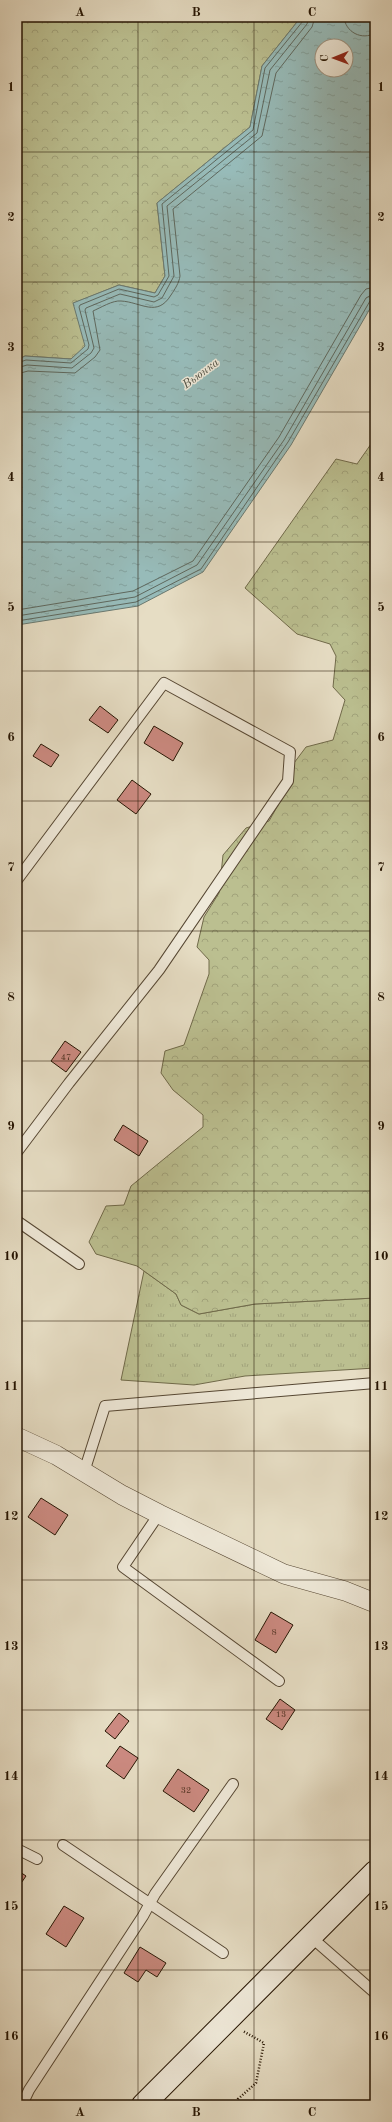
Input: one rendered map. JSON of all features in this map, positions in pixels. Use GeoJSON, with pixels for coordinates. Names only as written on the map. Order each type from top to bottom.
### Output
{"type":"FeatureCollection","features":[{"type":"Feature","properties":{"kind":"main road"},"geometry":{"type":"LineString","coordinates":[[143,2105],[228,2022],[375,1872]]}},
{"type":"Feature","properties":{"kind":"street"},"geometry":{"type":"LineString","coordinates":[[17,1437],[56,1455],[159,1514],[284,1574],[346,1591],[375,1603]]}},
{"type":"Feature","properties":{"kind":"lane"},"geometry":{"type":"LineString","coordinates":[[17,880],[164,683],[290,752],[288,781],[159,970],[69,1083],[17,1152]]}},
{"type":"Feature","properties":{"kind":"lane"},"geometry":{"type":"LineString","coordinates":[[17,1222],[79,1264]]}},
{"type":"Feature","properties":{"kind":"lane"},"geometry":{"type":"LineString","coordinates":[[84,1472],[105,1406],[375,1383]]}},
{"type":"Feature","properties":{"kind":"lane"},"geometry":{"type":"LineString","coordinates":[[159,1514],[123,1567],[278,1681]]}},
{"type":"Feature","properties":{"kind":"lane"},"geometry":{"type":"LineString","coordinates":[[22,2105],[28,2090],[150,1904],[233,1784]]}},
{"type":"Feature","properties":{"kind":"lane"},"geometry":{"type":"LineString","coordinates":[[63,1845],[223,1953]]}},
{"type":"Feature","properties":{"kind":"lane"},"geometry":{"type":"LineString","coordinates":[[17,1849],[37,1860]]}},
{"type":"Feature","properties":{"kind":"lane"},"geometry":{"type":"LineString","coordinates":[[311,1937],[375,1993]]}},
{"type":"Feature","properties":{"kind":"path"},"geometry":{"type":"LineString","coordinates":[[228,2022],[264,2043],[256,2083],[238,2100],[237,2105]]}},
{"type":"Feature","properties":{"kind":"green space"},"geometry":{"type":"Polygon","coordinates":[[[17,17],[301,17],[262,66],[250,127],[157,203],[165,276],[155,293],[119,285],[74,303],[86,346],[71,359],[25,356],[17,360],[17,17]]]}},
{"type":"Feature","properties":{"kind":"green space"},"geometry":{"type":"Polygon","coordinates":[[[371,444],[375,444],[375,1298],[255,1304],[199,1314],[181,1305],[176,1294],[137,1266],[96,1254],[89,1242],[106,1206],[124,1205],[131,1186],[203,1127],[203,1115],[173,1090],[161,1073],[165,1051],[184,1045],[209,974],[209,960],[197,947],[204,917],[219,893],[223,855],[246,828],[269,821],[281,800],[288,771],[306,747],[333,740],[345,700],[333,687],[336,656],[330,644],[297,634],[245,588],[336,459],[357,464],[371,444]]]}},
{"type":"Feature","properties":{"kind":"green space"},"geometry":{"type":"Polygon","coordinates":[[[144,1271],[176,1294],[181,1305],[199,1314],[255,1304],[375,1298],[375,1368],[245,1376],[194,1385],[121,1380],[144,1271]]]}},
{"type":"Feature","properties":{"kind":"water","name":"Вьюнка"},"geometry":{"type":"Polygon","coordinates":[[[301,17],[357,17],[364,22],[370,17],[375,17],[375,300],[291,445],[203,572],[138,606],[17,625],[17,360],[25,356],[71,359],[85,346],[73,303],[119,285],[155,293],[165,276],[157,203],[250,127],[262,66],[301,17]]]}},
{"type":"Feature","properties":{"kind":"building"},"geometry":{"type":"Polygon","coordinates":[[[100,706],[118,720],[108,733],[89,720],[100,706]]]}},
{"type":"Feature","properties":{"kind":"building"},"geometry":{"type":"Polygon","coordinates":[[[154,726],[183,743],[173,761],[144,743],[154,726]]]}},
{"type":"Feature","properties":{"kind":"building"},"geometry":{"type":"Polygon","coordinates":[[[41,744],[59,755],[51,767],[33,756],[41,744]]]}},
{"type":"Feature","properties":{"kind":"building"},"geometry":{"type":"Polygon","coordinates":[[[132,780],[151,794],[136,814],[117,800],[132,780]]]}},
{"type":"Feature","properties":{"kind":"building"},"geometry":{"type":"Polygon","coordinates":[[[65,1041],[81,1052],[66,1072],[51,1061],[65,1041]]]}},
{"type":"Feature","properties":{"kind":"building"},"geometry":{"type":"Polygon","coordinates":[[[123,1125],[148,1141],[139,1156],[114,1140],[123,1125]]]}},
{"type":"Feature","properties":{"kind":"building"},"geometry":{"type":"Polygon","coordinates":[[[41,1498],[68,1515],[55,1535],[28,1517],[41,1498]]]}},
{"type":"Feature","properties":{"kind":"building"},"geometry":{"type":"Polygon","coordinates":[[[271,1612],[293,1625],[276,1653],[255,1640],[271,1612]]]}},
{"type":"Feature","properties":{"kind":"building"},"geometry":{"type":"Polygon","coordinates":[[[280,1699],[295,1710],[282,1730],[266,1719],[280,1699]]]}},
{"type":"Feature","properties":{"kind":"building"},"geometry":{"type":"Polygon","coordinates":[[[119,1713],[129,1721],[115,1739],[105,1731],[119,1713]]]}},
{"type":"Feature","properties":{"kind":"building"},"geometry":{"type":"Polygon","coordinates":[[[120,1746],[138,1758],[124,1779],[106,1766],[120,1746]]]}},
{"type":"Feature","properties":{"kind":"building"},"geometry":{"type":"Polygon","coordinates":[[[178,1769],[209,1790],[194,1812],[163,1791],[178,1769]]]}},
{"type":"Feature","properties":{"kind":"building"},"geometry":{"type":"Polygon","coordinates":[[[17,1870],[26,1876],[17,1889],[17,1870]]]}},
{"type":"Feature","properties":{"kind":"building"},"geometry":{"type":"Polygon","coordinates":[[[64,1906],[84,1918],[66,1947],[46,1934],[64,1906]]]}},
{"type":"Feature","properties":{"kind":"building"},"geometry":{"type":"Polygon","coordinates":[[[140,1947],[166,1963],[157,1977],[146,1970],[138,1982],[124,1973],[140,1947]]]}}]}
